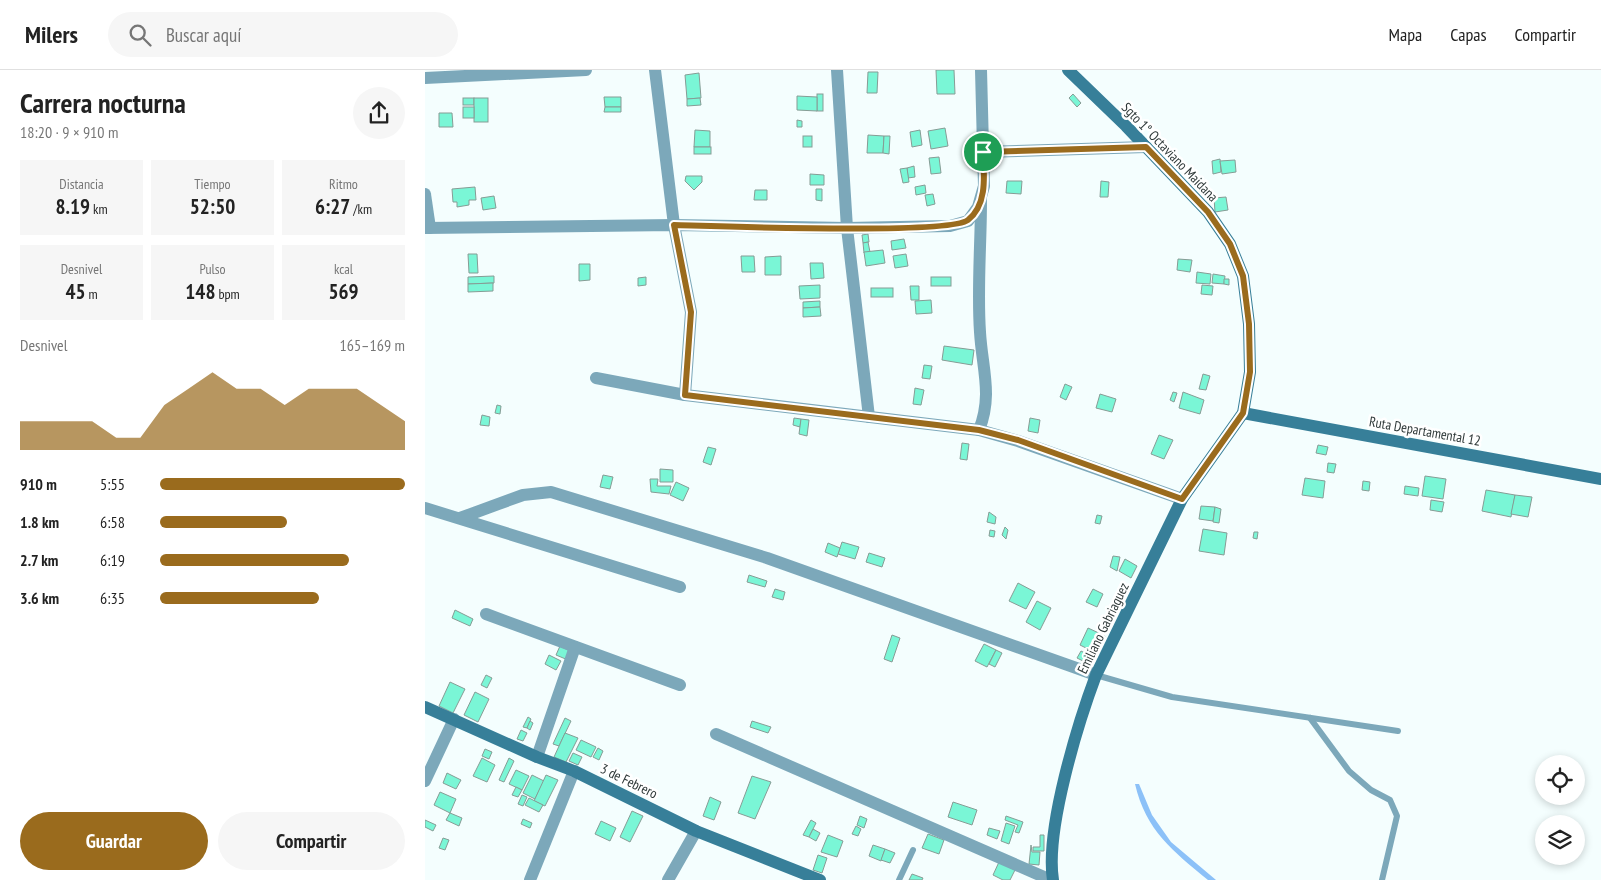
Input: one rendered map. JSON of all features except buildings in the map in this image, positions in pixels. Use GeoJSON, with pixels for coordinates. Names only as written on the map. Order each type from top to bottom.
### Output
{"type":"FeatureCollection","features":[{"type":"Feature","properties":{"kind":"main road","name":"Sgto 1° Octaviano Maidana"},"geometry":{"type":"LineString","coordinates":[[1068,70],[1208,212],[1230,244],[1243,276],[1249,334],[1250,372],[1243,413]]}},
{"type":"Feature","properties":{"kind":"main road","name":"Ruta Departamental 12"},"geometry":{"type":"LineString","coordinates":[[1243,413],[1601,479]]}},
{"type":"Feature","properties":{"kind":"main road","name":"Emiliano Gabriaguez"},"geometry":{"type":"LineString","coordinates":[[1052,880],[1052,848],[1059,803],[1088,696],[1096,675],[1182,499],[1243,413]]}},
{"type":"Feature","properties":{"kind":"main road","name":"3 de Febrero"},"geometry":{"type":"LineString","coordinates":[[425,707],[537,757],[574,771],[696,831],[820,880]]}},
{"type":"Feature","properties":{"kind":"street"},"geometry":{"type":"LineString","coordinates":[[425,78],[586,70]]}},
{"type":"Feature","properties":{"kind":"street"},"geometry":{"type":"LineString","coordinates":[[655,70],[674,225],[691,312],[685,395]]}},
{"type":"Feature","properties":{"kind":"street"},"geometry":{"type":"LineString","coordinates":[[837,70],[847,228],[869,417]]}},
{"type":"Feature","properties":{"kind":"street"},"geometry":{"type":"LineString","coordinates":[[425,194],[427,228],[674,225],[847,228],[950,226],[968,220],[978,207],[984,186],[981,70]]}},
{"type":"Feature","properties":{"kind":"street"},"geometry":{"type":"LineString","coordinates":[[983,152],[1146,147]]}},
{"type":"Feature","properties":{"kind":"street"},"geometry":{"type":"LineString","coordinates":[[979,430],[985,415],[988,399],[980,332],[981,196]]}},
{"type":"Feature","properties":{"kind":"street"},"geometry":{"type":"LineString","coordinates":[[596,378],[685,395],[979,430],[1018,440],[1182,499]]}},
{"type":"Feature","properties":{"kind":"street"},"geometry":{"type":"LineString","coordinates":[[460,518],[523,495],[551,492],[767,558],[1096,675]]}},
{"type":"Feature","properties":{"kind":"street"},"geometry":{"type":"LineString","coordinates":[[425,508],[680,587]]}},
{"type":"Feature","properties":{"kind":"street"},"geometry":{"type":"LineString","coordinates":[[486,614],[680,685]]}},
{"type":"Feature","properties":{"kind":"street"},"geometry":{"type":"LineString","coordinates":[[537,757],[575,647]]}},
{"type":"Feature","properties":{"kind":"street"},"geometry":{"type":"LineString","coordinates":[[425,781],[453,719]]}},
{"type":"Feature","properties":{"kind":"street"},"geometry":{"type":"LineString","coordinates":[[717,734],[1052,880]]}},
{"type":"Feature","properties":{"kind":"street"},"geometry":{"type":"LineString","coordinates":[[530,880],[574,771]]}},
{"type":"Feature","properties":{"kind":"street"},"geometry":{"type":"LineString","coordinates":[[668,880],[696,831]]}},
{"type":"Feature","properties":{"kind":"lane"},"geometry":{"type":"LineString","coordinates":[[1096,675],[1172,697],[1398,731]]}},
{"type":"Feature","properties":{"kind":"lane"},"geometry":{"type":"LineString","coordinates":[[1310,718],[1349,771],[1371,790],[1390,800],[1397,816],[1382,880]]}},
{"type":"Feature","properties":{"kind":"lane"},"geometry":{"type":"LineString","coordinates":[[899,880],[913,850]]}},
{"type":"Feature","properties":{"kind":"water"},"geometry":{"type":"Polygon","coordinates":[[[1135,784],[1139,784],[1152,815],[1171,842],[1216,880],[1208,880],[1163,839],[1146,815],[1135,784]]]}},
{"type":"Feature","properties":{"kind":"route"},"geometry":{"type":"LineString","coordinates":[[1146,147],[1208,212],[1230,244],[1243,276],[1249,324],[1250,372],[1243,413],[1219,444],[1182,499],[1018,440],[979,430],[685,395],[691,312],[674,225],[847,228],[950,226],[968,220],[978,207],[984,186],[983,152],[1146,147]]}}]}
